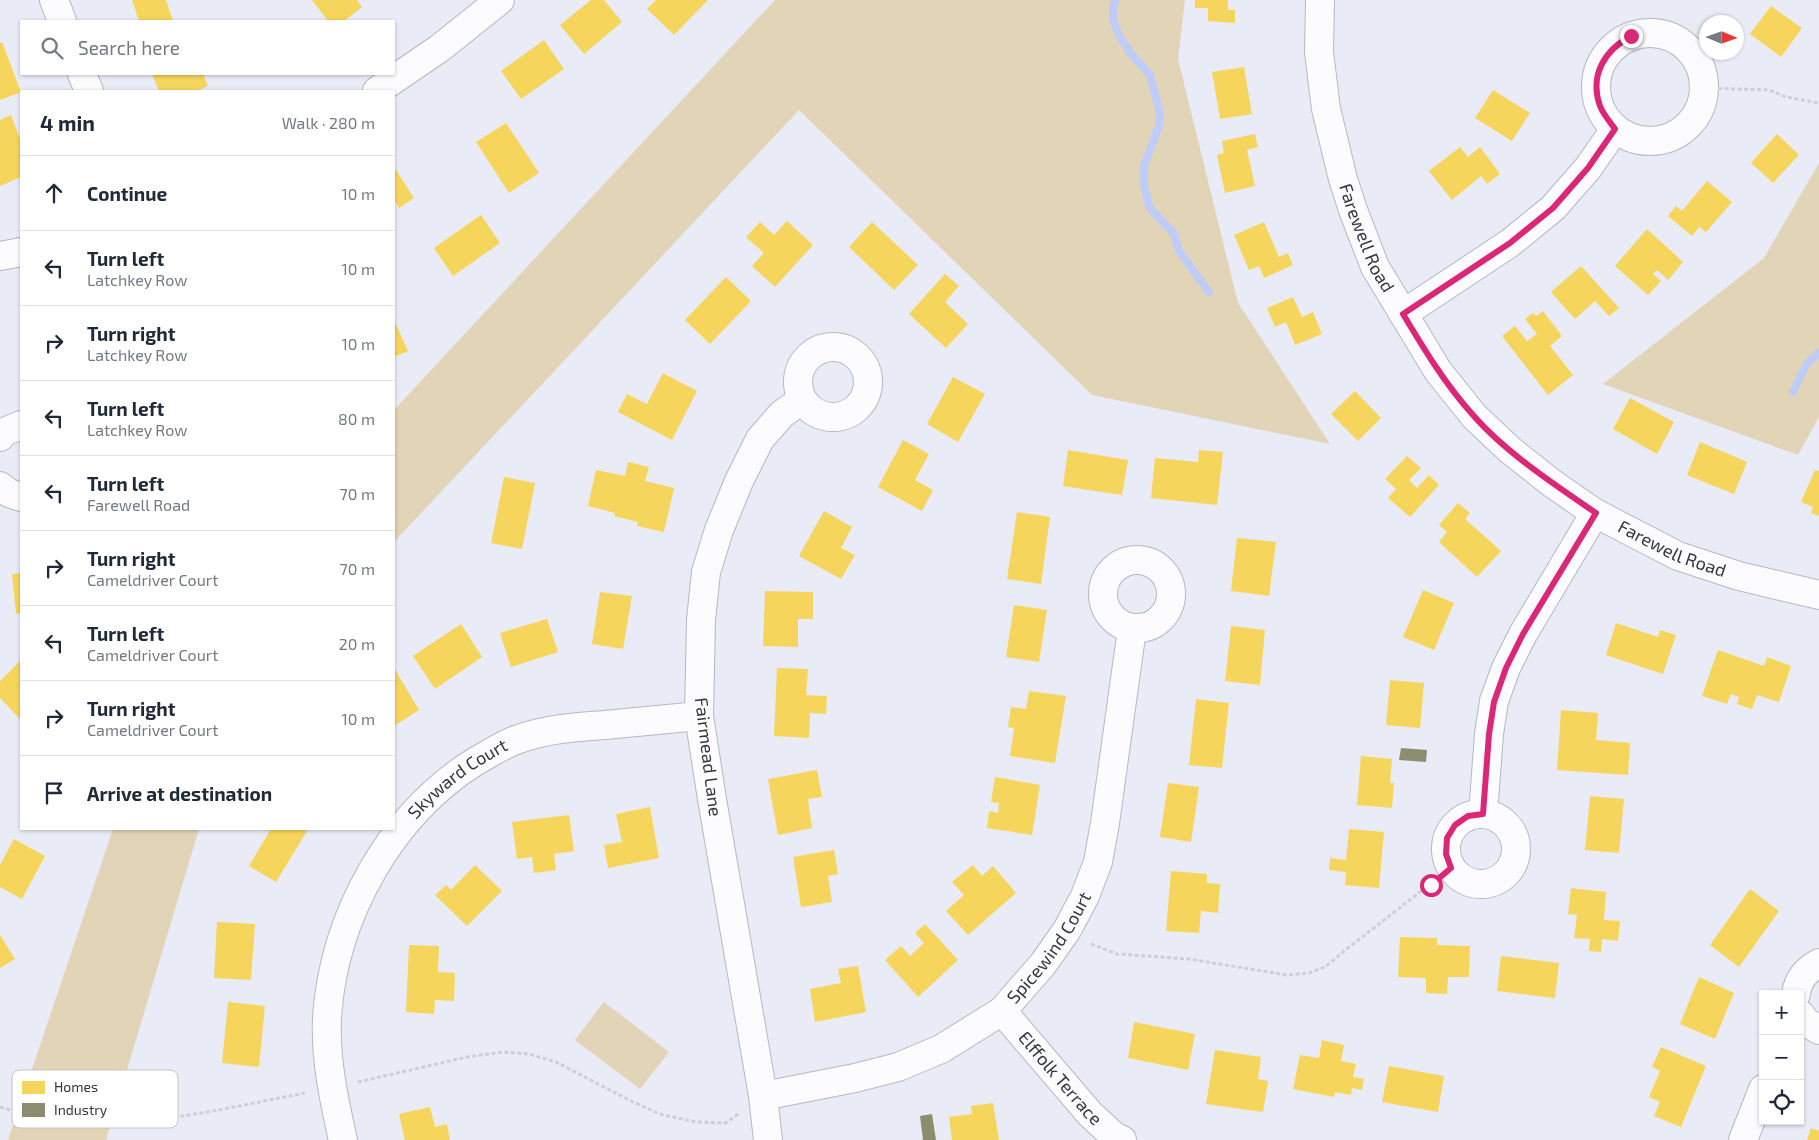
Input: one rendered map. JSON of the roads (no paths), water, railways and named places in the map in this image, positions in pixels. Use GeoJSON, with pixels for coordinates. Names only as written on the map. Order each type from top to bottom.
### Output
{"type":"FeatureCollection","features":[{"type":"Feature","properties":{"kind":"street"},"geometry":{"type":"LineString","coordinates":[[54,0],[62,20]]}},
{"type":"Feature","properties":{"kind":"street","name":"Farewell Road"},"geometry":{"type":"LineString","coordinates":[[1320,0],[1319,52],[1325,100],[1343,179],[1375,267],[1438,371],[1474,416],[1510,450],[1596,513],[1678,556],[1739,576],[1819,595]]}},
{"type":"Feature","properties":{"kind":"street"},"geometry":{"type":"LineString","coordinates":[[378,90],[440,48],[487,4]]}},
{"type":"Feature","properties":{"kind":"street"},"geometry":{"type":"LineString","coordinates":[[1649,32],[1668,35],[1684,44],[1700,64],[1705,88],[1700,109],[1691,123],[1677,134],[1658,141],[1635,139],[1615,129],[1600,108],[1596,89],[1598,71],[1605,57],[1618,43],[1631,36],[1649,32]]}},
{"type":"Feature","properties":{"kind":"street"},"geometry":{"type":"LineString","coordinates":[[82,75],[89,90]]}},
{"type":"Feature","properties":{"kind":"street"},"geometry":{"type":"LineString","coordinates":[[1403,314],[1510,243],[1553,208],[1588,168],[1615,129]]}},
{"type":"Feature","properties":{"kind":"street"},"geometry":{"type":"LineString","coordinates":[[0,256],[20,252]]}},
{"type":"Feature","properties":{"kind":"street","name":"Fairmead Lane"},"geometry":{"type":"LineString","coordinates":[[768,1140],[763,1096],[712,799],[700,716],[701,620],[706,572],[719,530],[738,482],[760,439],[782,414],[802,400]]}},
{"type":"Feature","properties":{"kind":"street"},"geometry":{"type":"LineString","coordinates":[[0,486],[9,493],[20,497]]}},
{"type":"Feature","properties":{"kind":"street"},"geometry":{"type":"LineString","coordinates":[[1483,814],[1491,718],[1494,702],[1506,668],[1523,634],[1596,513]]}},
{"type":"Feature","properties":{"kind":"street","name":"Spicewind Court"},"geometry":{"type":"LineString","coordinates":[[763,1096],[855,1078],[898,1067],[941,1048],[1002,1011],[1043,964],[1067,930],[1085,896],[1098,862],[1132,629]]}},
{"type":"Feature","properties":{"kind":"street","name":"Skyward Court"},"geometry":{"type":"LineString","coordinates":[[343,1140],[332,1088],[328,1048],[327,1017],[332,978],[344,934],[358,896],[377,862],[399,831],[427,801],[457,774],[514,740],[540,732],[700,716]]}},
{"type":"Feature","properties":{"kind":"street"},"geometry":{"type":"LineString","coordinates":[[1483,814],[1498,819],[1510,830],[1515,844],[1514,860],[1506,874],[1493,882],[1477,884],[1462,879],[1451,868],[1446,854],[1447,838],[1455,825],[1468,816],[1483,814]]}},
{"type":"Feature","properties":{"kind":"street"},"geometry":{"type":"LineString","coordinates":[[1797,990],[1802,977],[1810,968],[1819,963]]}},
{"type":"Feature","properties":{"kind":"street","name":"Elffolk Terrace"},"geometry":{"type":"LineString","coordinates":[[1002,1011],[1090,1114],[1114,1136],[1122,1140]]}},
{"type":"Feature","properties":{"kind":"street"},"geometry":{"type":"LineString","coordinates":[[1743,1140],[1759,1099]]}},
{"type":"Feature","properties":{"kind":"waterway"},"geometry":{"type":"LineString","coordinates":[[1116,0],[1113,7],[1113,20],[1119,35],[1131,54],[1150,75],[1160,113],[1159,126],[1144,166],[1144,185],[1150,208],[1174,234],[1179,251],[1209,292]]}},
{"type":"Feature","properties":{"kind":"waterway"},"geometry":{"type":"LineString","coordinates":[[1793,392],[1806,365],[1819,352]]}}]}
